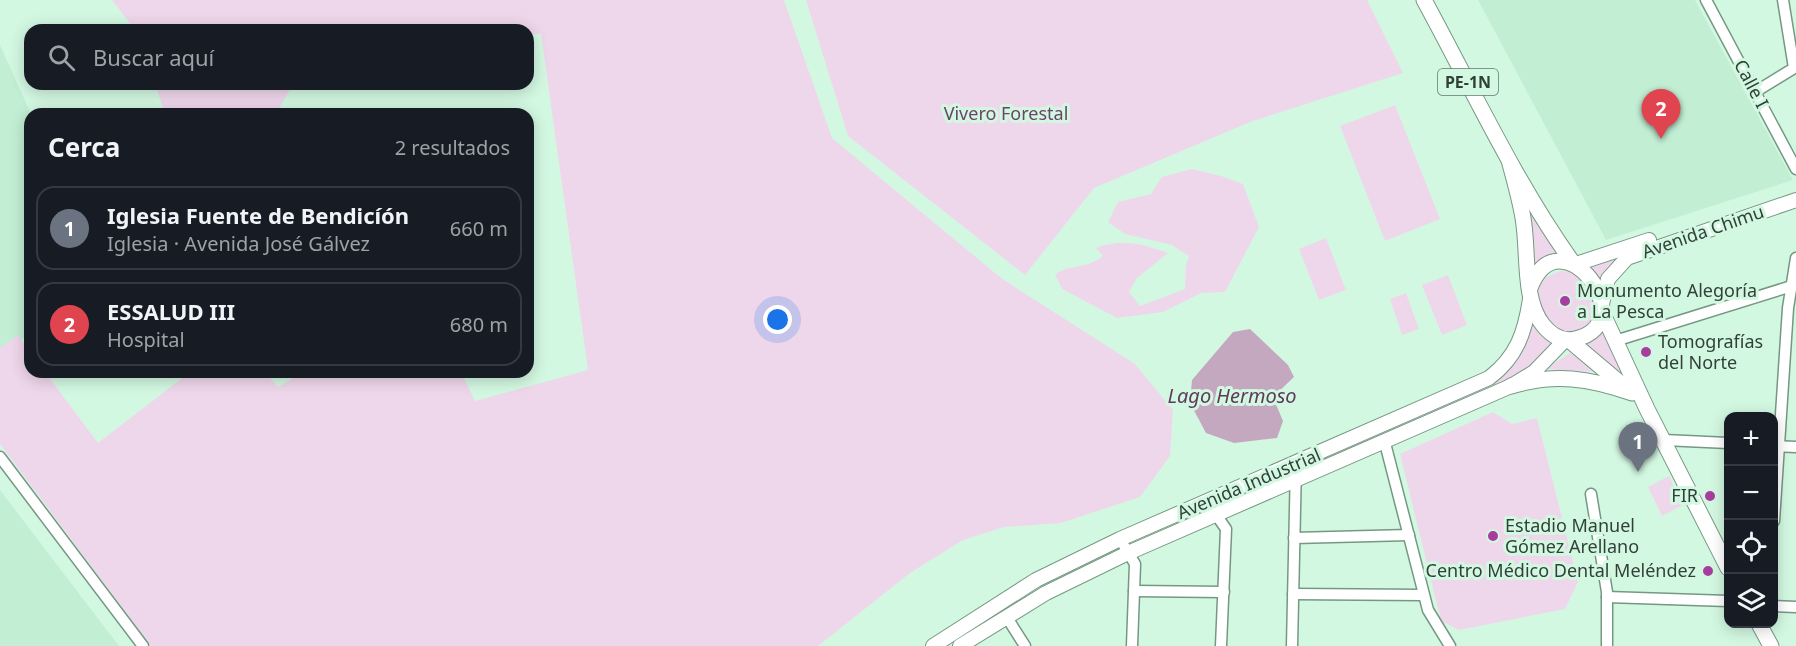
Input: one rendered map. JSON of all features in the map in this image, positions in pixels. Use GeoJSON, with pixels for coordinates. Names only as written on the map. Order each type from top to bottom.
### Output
{"type":"FeatureCollection","features":[{"type":"Feature","properties":{"kind":"highway","name":"PE-1N"},"geometry":{"type":"LineString","coordinates":[[1424,0],[1490,120],[1510,164],[1548,228],[1574,263],[1590,278],[1615,340],[1647,409],[1724,560]]}},
{"type":"Feature","properties":{"kind":"highway","name":"PE-1N"},"geometry":{"type":"LineString","coordinates":[[1510,164],[1523,218],[1530,293],[1542,324],[1558,338],[1567,340],[1632,393],[1647,409]]}},
{"type":"Feature","properties":{"kind":"highway"},"geometry":{"type":"LineString","coordinates":[[1530,293],[1538,273],[1545,267],[1564,262],[1574,263]]}},
{"type":"Feature","properties":{"kind":"highway"},"geometry":{"type":"LineString","coordinates":[[1567,340],[1590,332],[1600,320],[1602,308]]}},
{"type":"Feature","properties":{"kind":"highway"},"geometry":{"type":"LineString","coordinates":[[1510,386],[1546,377],[1561,377],[1602,384],[1632,393]]}},
{"type":"Feature","properties":{"kind":"main road","name":"Avenida Chimu"},"geometry":{"type":"LineString","coordinates":[[1574,263],[1796,191]]}},
{"type":"Feature","properties":{"kind":"main road","name":"Avenida Chimu"},"geometry":{"type":"LineString","coordinates":[[1602,308],[1608,279],[1627,258],[1796,200]]}},
{"type":"Feature","properties":{"kind":"main road","name":"Avenida Industrial"},"geometry":{"type":"LineString","coordinates":[[933,646],[1036,580],[1120,539],[1490,378],[1503,368],[1520,343],[1530,293]]}},
{"type":"Feature","properties":{"kind":"main road","name":"Avenida Industrial"},"geometry":{"type":"LineString","coordinates":[[960,646],[1046,593],[1128,553],[1385,443],[1510,386],[1542,365],[1567,340]]}},
{"type":"Feature","properties":{"kind":"street","name":"Calle I"},"geometry":{"type":"LineString","coordinates":[[1707,0],[1796,169]]}},
{"type":"Feature","properties":{"kind":"street"},"geometry":{"type":"LineString","coordinates":[[1755,92],[1794,68],[1783,0]]}},
{"type":"Feature","properties":{"kind":"street"},"geometry":{"type":"LineString","coordinates":[[1778,427],[1796,258]]}},
{"type":"Feature","properties":{"kind":"street"},"geometry":{"type":"LineString","coordinates":[[1615,340],[1793,286]]}},
{"type":"Feature","properties":{"kind":"street"},"geometry":{"type":"LineString","coordinates":[[1664,440],[1724,443]]}},
{"type":"Feature","properties":{"kind":"street"},"geometry":{"type":"LineString","coordinates":[[1385,443],[1423,595],[1436,627],[1450,646]]}},
{"type":"Feature","properties":{"kind":"street"},"geometry":{"type":"LineString","coordinates":[[1778,446],[1796,447]]}},
{"type":"Feature","properties":{"kind":"street"},"geometry":{"type":"LineString","coordinates":[[0,457],[143,646]]}},
{"type":"Feature","properties":{"kind":"street"},"geometry":{"type":"LineString","coordinates":[[1292,646],[1296,464]]}},
{"type":"Feature","properties":{"kind":"street"},"geometry":{"type":"LineString","coordinates":[[1773,520],[1775,466]]}},
{"type":"Feature","properties":{"kind":"street"},"geometry":{"type":"LineString","coordinates":[[1591,494],[1607,597],[1607,646]]}},
{"type":"Feature","properties":{"kind":"street"},"geometry":{"type":"LineString","coordinates":[[1217,516],[1226,529],[1221,646]]}},
{"type":"Feature","properties":{"kind":"street"},"geometry":{"type":"LineString","coordinates":[[1294,538],[1409,535]]}},
{"type":"Feature","properties":{"kind":"street"},"geometry":{"type":"LineString","coordinates":[[1120,539],[1135,564],[1132,646]]}},
{"type":"Feature","properties":{"kind":"street"},"geometry":{"type":"LineString","coordinates":[[1134,591],[1224,592]]}},
{"type":"Feature","properties":{"kind":"street"},"geometry":{"type":"LineString","coordinates":[[1293,594],[1423,595]]}},
{"type":"Feature","properties":{"kind":"street"},"geometry":{"type":"LineString","coordinates":[[1607,597],[1724,602]]}},
{"type":"Feature","properties":{"kind":"street"},"geometry":{"type":"LineString","coordinates":[[1778,606],[1796,608]]}},
{"type":"Feature","properties":{"kind":"street"},"geometry":{"type":"LineString","coordinates":[[1006,616],[1025,646]]}},
{"type":"Feature","properties":{"kind":"shaded area"},"geometry":{"type":"Polygon","coordinates":[[[1478,0],[1695,0],[1793,180],[1606,240],[1478,0]]]}},
{"type":"Feature","properties":{"kind":"shaded area"},"geometry":{"type":"Polygon","coordinates":[[[0,45],[28,108],[24,108],[24,338],[0,362],[0,45]]]}},
{"type":"Feature","properties":{"kind":"shaded area"},"geometry":{"type":"Polygon","coordinates":[[[0,490],[119,646],[0,646],[0,490]]]}},
{"type":"Feature","properties":{"kind":"green space"},"geometry":{"type":"Polygon","coordinates":[[[112,0],[784,0],[832,138],[1001,278],[1135,364],[1173,410],[1170,456],[1140,497],[1061,523],[1004,527],[963,540],[910,573],[818,646],[151,646],[0,444],[0,348],[18,335],[24,344],[24,378],[49,378],[98,443],[182,378],[270,378],[278,387],[293,378],[464,378],[475,401],[588,370],[541,34],[534,34],[534,24],[130,24],[112,0]]]}},
{"type":"Feature","properties":{"kind":"green space","name":"Vivero Forestal"},"geometry":{"type":"Polygon","coordinates":[[[806,0],[1367,0],[1403,73],[1250,122],[1094,188],[1025,275],[848,136],[806,0]]]}},
{"type":"Feature","properties":{"kind":"green space"},"geometry":{"type":"Polygon","coordinates":[[[157,90],[290,90],[279,108],[163,108],[157,90]]]}},
{"type":"Feature","properties":{"kind":"green space"},"geometry":{"type":"Polygon","coordinates":[[[1395,105],[1440,219],[1385,241],[1340,126],[1395,105]]]}},
{"type":"Feature","properties":{"kind":"green space"},"geometry":{"type":"Polygon","coordinates":[[[1192,169],[1243,184],[1259,227],[1225,292],[1201,293],[1163,312],[1117,318],[1062,289],[1055,274],[1090,263],[1103,256],[1096,248],[1124,243],[1150,247],[1168,253],[1137,278],[1129,292],[1140,306],[1185,289],[1186,264],[1189,256],[1172,245],[1125,234],[1108,222],[1118,202],[1151,194],[1162,177],[1192,169]]]}},
{"type":"Feature","properties":{"kind":"green space"},"geometry":{"type":"Polygon","coordinates":[[[1524,193],[1561,255],[1534,262],[1524,193]]]}},
{"type":"Feature","properties":{"kind":"green space"},"geometry":{"type":"Polygon","coordinates":[[[1326,238],[1346,290],[1319,300],[1299,249],[1326,238]]]}},
{"type":"Feature","properties":{"kind":"green space"},"geometry":{"type":"Polygon","coordinates":[[[1642,244],[1602,281],[1587,264],[1642,244]]]}},
{"type":"Feature","properties":{"kind":"green space"},"geometry":{"type":"Polygon","coordinates":[[[1560,271],[1572,272],[1579,276],[1587,286],[1596,305],[1591,321],[1574,333],[1560,332],[1550,324],[1542,311],[1536,291],[1542,279],[1560,271]]]}},
{"type":"Feature","properties":{"kind":"green space"},"geometry":{"type":"Polygon","coordinates":[[[1448,275],[1467,325],[1442,335],[1422,285],[1448,275]]]}},
{"type":"Feature","properties":{"kind":"green space"},"geometry":{"type":"Polygon","coordinates":[[[1406,293],[1419,329],[1402,335],[1390,299],[1406,293]]]}},
{"type":"Feature","properties":{"kind":"green space"},"geometry":{"type":"Polygon","coordinates":[[[1533,325],[1542,336],[1557,346],[1507,384],[1305,471],[1303,468],[1304,465],[1494,383],[1515,363],[1533,325]]]}},
{"type":"Feature","properties":{"kind":"green space"},"geometry":{"type":"Polygon","coordinates":[[[1602,331],[1604,333],[1624,377],[1583,344],[1602,331]]]}},
{"type":"Feature","properties":{"kind":"green space"},"geometry":{"type":"Polygon","coordinates":[[[1570,353],[1596,371],[1596,372],[1546,369],[1570,353]]]}},
{"type":"Feature","properties":{"kind":"green space","name":"Estadio Manuel Gómez Arellano"},"geometry":{"type":"Polygon","coordinates":[[[1493,412],[1512,424],[1537,418],[1578,582],[1565,609],[1459,630],[1441,621],[1400,454],[1493,412]]]}},
{"type":"Feature","properties":{"kind":"green space"},"geometry":{"type":"Polygon","coordinates":[[[1669,476],[1683,505],[1662,516],[1648,487],[1669,476]]]}},
{"type":"Feature","properties":{"kind":"water","name":"Lago Hermoso"},"geometry":{"type":"Polygon","coordinates":[[[1250,329],[1288,365],[1294,377],[1273,397],[1283,421],[1277,438],[1234,443],[1206,433],[1190,403],[1192,380],[1233,332],[1250,329]]]}},
{"type":"Feature","properties":{"kind":"place","name":"ESSALUD III"},"geometry":{"type":"Point","coordinates":[1661,139]}},
{"type":"Feature","properties":{"kind":"place","name":"Monumento Alegoría a La Pesca"},"geometry":{"type":"Point","coordinates":[1565,301]}},
{"type":"Feature","properties":{"kind":"place","name":"Tomografías del Norte"},"geometry":{"type":"Point","coordinates":[1646,352]}},
{"type":"Feature","properties":{"kind":"place","name":"Iglesia Fuente de Bendicíón"},"geometry":{"type":"Point","coordinates":[1638,472]}},
{"type":"Feature","properties":{"kind":"place","name":"FIR"},"geometry":{"type":"Point","coordinates":[1710,496]}},
{"type":"Feature","properties":{"kind":"place","name":"Estadio Manuel Gómez Arellano"},"geometry":{"type":"Point","coordinates":[1493,536]}},
{"type":"Feature","properties":{"kind":"place","name":"Centro Médico Dental Meléndez"},"geometry":{"type":"Point","coordinates":[1708,571]}}]}
